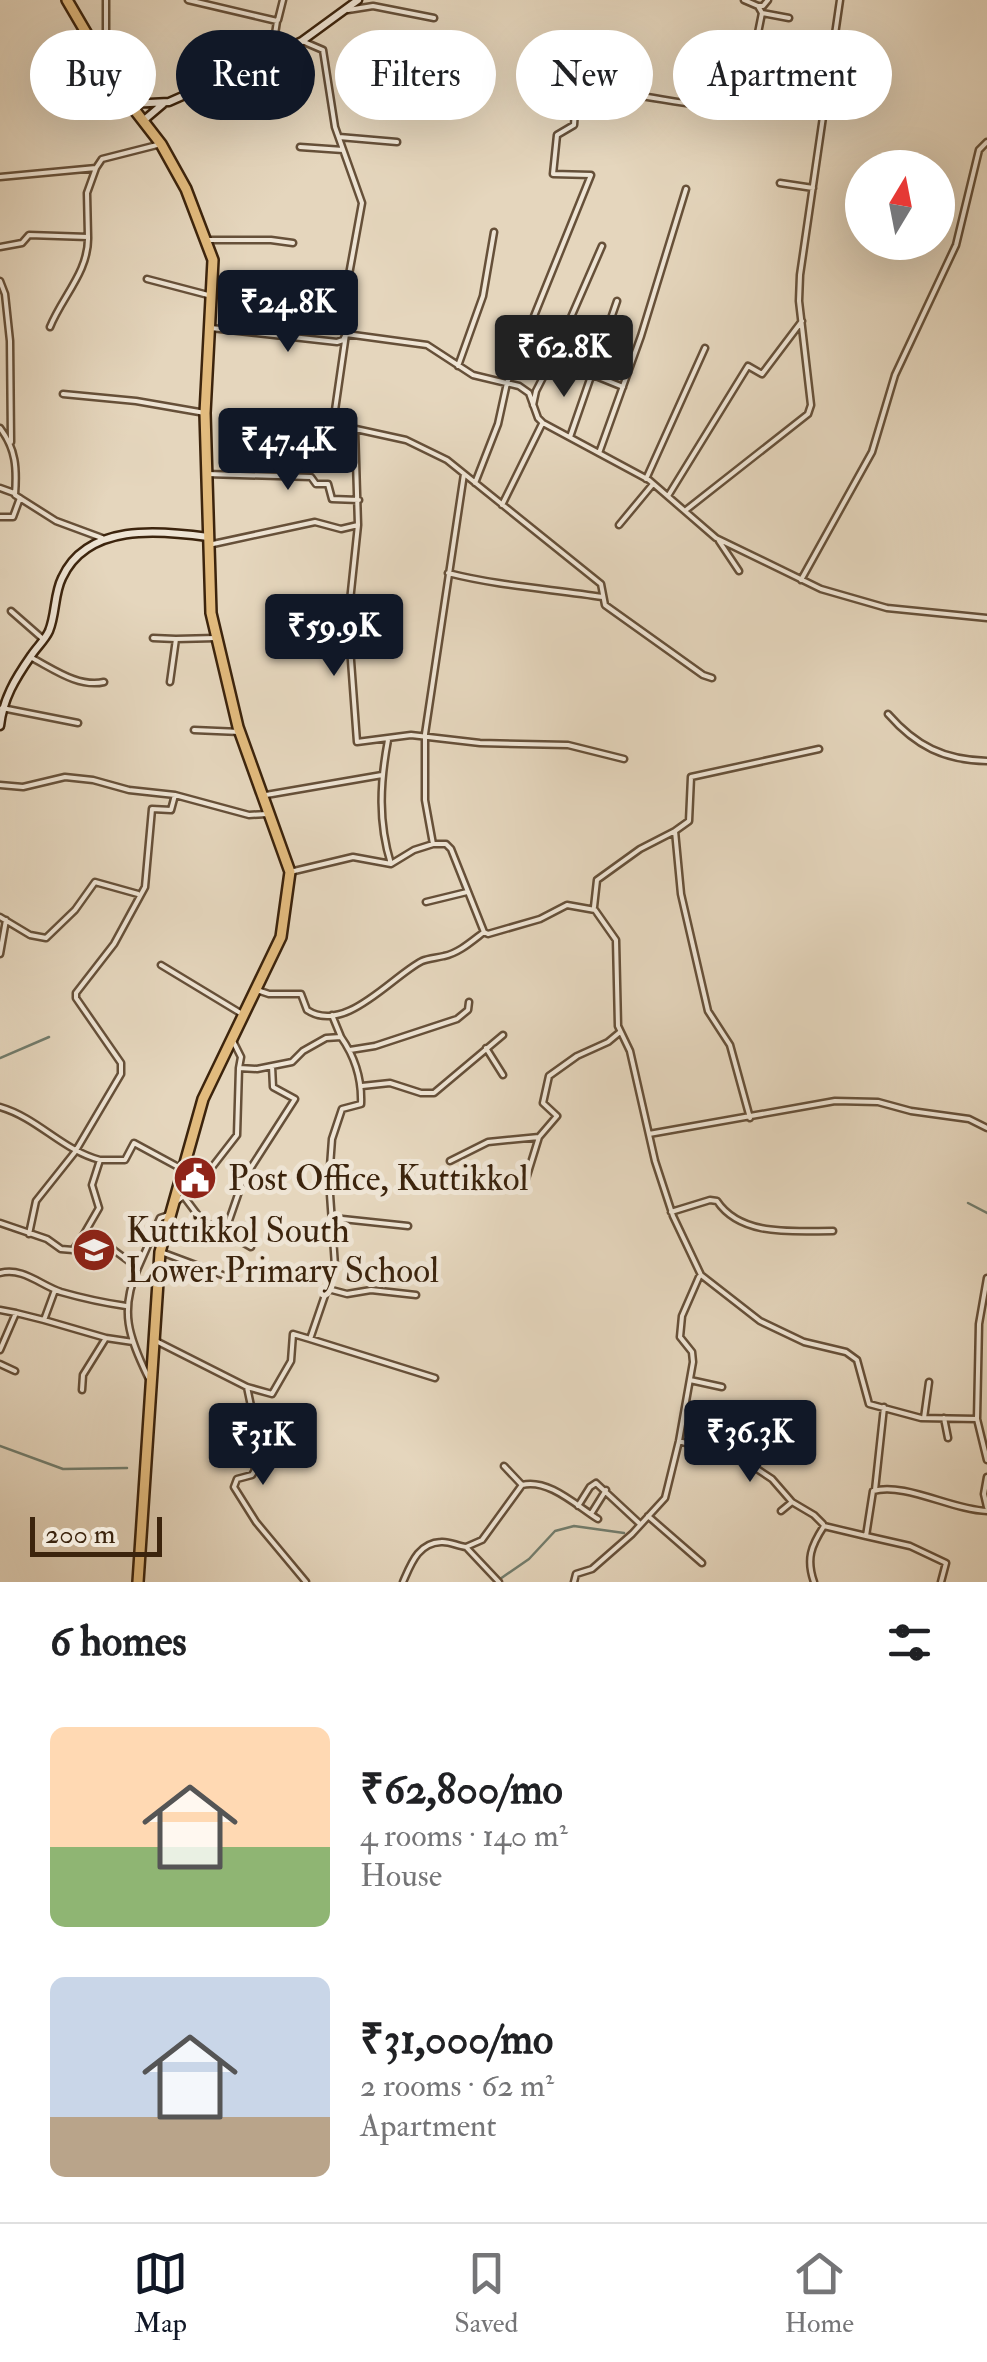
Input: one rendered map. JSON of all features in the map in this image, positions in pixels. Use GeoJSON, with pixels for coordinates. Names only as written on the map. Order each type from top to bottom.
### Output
{"type":"FeatureCollection","features":[{"type":"Feature","properties":{"kind":"highway"},"geometry":{"type":"LineString","coordinates":[[68,0],[85,30]]}},
{"type":"Feature","properties":{"kind":"highway"},"geometry":{"type":"LineString","coordinates":[[138,1582],[160,1252],[203,1099],[285,923],[290,872],[240,732],[211,613],[205,413],[213,260],[186,188],[143,121]]}},
{"type":"Feature","properties":{"kind":"main road"},"geometry":{"type":"LineString","coordinates":[[315,32],[358,0]]}},
{"type":"Feature","properties":{"kind":"main road"},"geometry":{"type":"LineString","coordinates":[[143,121],[154,109],[176,99]]}},
{"type":"Feature","properties":{"kind":"main road"},"geometry":{"type":"LineString","coordinates":[[156,102],[169,102]]}},
{"type":"Feature","properties":{"kind":"main road"},"geometry":{"type":"LineString","coordinates":[[0,726],[2,705],[48,631],[62,577],[74,561],[102,538],[162,532],[208,541]]}},
{"type":"Feature","properties":{"kind":"street"},"geometry":{"type":"LineString","coordinates":[[106,0],[106,30]]}},
{"type":"Feature","properties":{"kind":"street"},"geometry":{"type":"LineString","coordinates":[[188,0],[277,22]]}},
{"type":"Feature","properties":{"kind":"street"},"geometry":{"type":"LineString","coordinates":[[276,30],[283,0]]}},
{"type":"Feature","properties":{"kind":"street"},"geometry":{"type":"LineString","coordinates":[[744,0],[758,6],[764,6],[768,0]]}},
{"type":"Feature","properties":{"kind":"street"},"geometry":{"type":"LineString","coordinates":[[834,30],[840,0]]}},
{"type":"Feature","properties":{"kind":"street"},"geometry":{"type":"LineString","coordinates":[[348,10],[374,6],[434,18]]}},
{"type":"Feature","properties":{"kind":"street"},"geometry":{"type":"LineString","coordinates":[[758,6],[762,13],[759,30]]}},
{"type":"Feature","properties":{"kind":"street"},"geometry":{"type":"LineString","coordinates":[[762,13],[789,18]]}},
{"type":"Feature","properties":{"kind":"street"},"geometry":{"type":"LineString","coordinates":[[315,46],[324,50],[338,137],[362,203],[346,291],[346,334],[332,424],[406,440],[446,460],[601,584],[605,605],[712,678]]}},
{"type":"Feature","properties":{"kind":"street"},"geometry":{"type":"LineString","coordinates":[[475,483],[498,424],[507,384],[591,175],[553,174],[557,135],[574,125],[574,120]]}},
{"type":"Feature","properties":{"kind":"street"},"geometry":{"type":"LineString","coordinates":[[686,510],[808,414],[811,405],[800,275],[824,120]]}},
{"type":"Feature","properties":{"kind":"street"},"geometry":{"type":"LineString","coordinates":[[338,137],[397,142]]}},
{"type":"Feature","properties":{"kind":"street"},"geometry":{"type":"LineString","coordinates":[[801,580],[872,452],[894,376],[956,245],[979,150],[987,142]]}},
{"type":"Feature","properties":{"kind":"street"},"geometry":{"type":"LineString","coordinates":[[50,327],[60,301],[84,266],[87,193],[102,158],[161,144]]}},
{"type":"Feature","properties":{"kind":"street"},"geometry":{"type":"LineString","coordinates":[[300,147],[344,150]]}},
{"type":"Feature","properties":{"kind":"street"},"geometry":{"type":"LineString","coordinates":[[0,177],[96,168]]}},
{"type":"Feature","properties":{"kind":"street"},"geometry":{"type":"LineString","coordinates":[[780,182],[813,188]]}},
{"type":"Feature","properties":{"kind":"street"},"geometry":{"type":"LineString","coordinates":[[599,453],[686,190]]}},
{"type":"Feature","properties":{"kind":"street"},"geometry":{"type":"LineString","coordinates":[[458,366],[483,296],[494,232]]}},
{"type":"Feature","properties":{"kind":"street"},"geometry":{"type":"LineString","coordinates":[[0,247],[22,243],[29,235],[88,237]]}},
{"type":"Feature","properties":{"kind":"street"},"geometry":{"type":"LineString","coordinates":[[206,240],[293,244]]}},
{"type":"Feature","properties":{"kind":"street"},"geometry":{"type":"LineString","coordinates":[[534,405],[536,391],[602,246]]}},
{"type":"Feature","properties":{"kind":"street"},"geometry":{"type":"LineString","coordinates":[[147,279],[213,296]]}},
{"type":"Feature","properties":{"kind":"street"},"geometry":{"type":"LineString","coordinates":[[0,281],[5,294],[11,442],[17,468],[15,493]]}},
{"type":"Feature","properties":{"kind":"street"},"geometry":{"type":"LineString","coordinates":[[570,437],[617,302]]}},
{"type":"Feature","properties":{"kind":"street"},"geometry":{"type":"LineString","coordinates":[[668,496],[748,366],[762,374],[802,321]]}},
{"type":"Feature","properties":{"kind":"street"},"geometry":{"type":"LineString","coordinates":[[211,328],[336,342],[346,334]]}},
{"type":"Feature","properties":{"kind":"street"},"geometry":{"type":"LineString","coordinates":[[346,334],[427,345],[473,376],[530,392],[542,423],[646,478],[716,538],[739,570]]}},
{"type":"Feature","properties":{"kind":"street"},"geometry":{"type":"LineString","coordinates":[[524,345],[555,354]]}},
{"type":"Feature","properties":{"kind":"street"},"geometry":{"type":"LineString","coordinates":[[646,478],[705,348]]}},
{"type":"Feature","properties":{"kind":"street"},"geometry":{"type":"LineString","coordinates":[[0,352],[9,352]]}},
{"type":"Feature","properties":{"kind":"street"},"geometry":{"type":"LineString","coordinates":[[590,374],[623,387]]}},
{"type":"Feature","properties":{"kind":"street"},"geometry":{"type":"LineString","coordinates":[[64,394],[136,400],[205,413]]}},
{"type":"Feature","properties":{"kind":"street"},"geometry":{"type":"LineString","coordinates":[[502,505],[542,423]]}},
{"type":"Feature","properties":{"kind":"street"},"geometry":{"type":"LineString","coordinates":[[0,428],[11,442]]}},
{"type":"Feature","properties":{"kind":"street"},"geometry":{"type":"LineString","coordinates":[[355,428],[360,500],[348,620],[357,742],[425,736],[480,744],[568,745],[624,759]]}},
{"type":"Feature","properties":{"kind":"street"},"geometry":{"type":"LineString","coordinates":[[207,474],[311,478],[316,484],[328,484],[332,499],[360,500]]}},
{"type":"Feature","properties":{"kind":"street"},"geometry":{"type":"LineString","coordinates":[[433,844],[425,800],[425,736],[464,474]]}},
{"type":"Feature","properties":{"kind":"street"},"geometry":{"type":"LineString","coordinates":[[619,524],[653,484]]}},
{"type":"Feature","properties":{"kind":"street"},"geometry":{"type":"LineString","coordinates":[[0,488],[15,493],[56,521],[102,538]]}},
{"type":"Feature","properties":{"kind":"street"},"geometry":{"type":"LineString","coordinates":[[0,517],[13,517],[20,498]]}},
{"type":"Feature","properties":{"kind":"street"},"geometry":{"type":"LineString","coordinates":[[208,541],[315,522],[340,529],[358,525]]}},
{"type":"Feature","properties":{"kind":"street"},"geometry":{"type":"LineString","coordinates":[[716,538],[820,590],[888,608],[987,618]]}},
{"type":"Feature","properties":{"kind":"street"},"geometry":{"type":"LineString","coordinates":[[448,574],[490,584],[604,596]]}},
{"type":"Feature","properties":{"kind":"street"},"geometry":{"type":"LineString","coordinates":[[11,611],[43,639]]}},
{"type":"Feature","properties":{"kind":"street"},"geometry":{"type":"LineString","coordinates":[[153,638],[216,638]]}},
{"type":"Feature","properties":{"kind":"street"},"geometry":{"type":"LineString","coordinates":[[170,682],[176,639]]}},
{"type":"Feature","properties":{"kind":"street"},"geometry":{"type":"LineString","coordinates":[[30,657],[68,678],[104,682]]}},
{"type":"Feature","properties":{"kind":"street"},"geometry":{"type":"LineString","coordinates":[[2,705],[78,723]]}},
{"type":"Feature","properties":{"kind":"street"},"geometry":{"type":"LineString","coordinates":[[888,714],[910,738],[938,754],[987,761]]}},
{"type":"Feature","properties":{"kind":"street"},"geometry":{"type":"LineString","coordinates":[[194,730],[240,732]]}},
{"type":"Feature","properties":{"kind":"street"},"geometry":{"type":"LineString","coordinates":[[388,740],[382,775],[381,824],[391,864]]}},
{"type":"Feature","properties":{"kind":"street"},"geometry":{"type":"LineString","coordinates":[[594,910],[597,880],[640,849],[688,822],[691,777],[819,749]]}},
{"type":"Feature","properties":{"kind":"street"},"geometry":{"type":"LineString","coordinates":[[261,796],[382,775]]}},
{"type":"Feature","properties":{"kind":"street"},"geometry":{"type":"LineString","coordinates":[[0,786],[23,787],[65,777],[129,790],[175,794],[249,814],[267,814]]}},
{"type":"Feature","properties":{"kind":"street"},"geometry":{"type":"LineString","coordinates":[[29,1234],[36,1201],[75,1152],[118,1084],[122,1063],[76,998],[76,992],[114,944],[140,894],[146,878],[152,808],[171,810],[175,794]]}},
{"type":"Feature","properties":{"kind":"street"},"geometry":{"type":"LineString","coordinates":[[675,832],[681,894],[708,1010],[730,1044],[750,1118]]}},
{"type":"Feature","properties":{"kind":"street"},"geometry":{"type":"LineString","coordinates":[[290,872],[354,857],[391,864],[433,844],[446,844],[484,932]]}},
{"type":"Feature","properties":{"kind":"street"},"geometry":{"type":"LineString","coordinates":[[0,917],[30,935],[46,938],[76,910],[95,882],[140,894]]}},
{"type":"Feature","properties":{"kind":"street"},"geometry":{"type":"LineString","coordinates":[[426,902],[467,892]]}},
{"type":"Feature","properties":{"kind":"street"},"geometry":{"type":"LineString","coordinates":[[256,990],[300,994],[312,1014],[332,1015],[376,998],[423,960],[453,952],[484,932],[540,919],[567,906],[594,910],[609,928],[618,948],[620,1032],[630,1051],[672,1212],[700,1275],[760,1321],[804,1342],[846,1352],[857,1360],[868,1404],[924,1418],[978,1419]]}},
{"type":"Feature","properties":{"kind":"street"},"geometry":{"type":"LineString","coordinates":[[0,954],[6,920]]}},
{"type":"Feature","properties":{"kind":"street"},"geometry":{"type":"LineString","coordinates":[[161,965],[244,1015]]}},
{"type":"Feature","properties":{"kind":"street"},"geometry":{"type":"LineString","coordinates":[[350,1050],[375,1046],[457,1019],[468,1010],[469,1002]]}},
{"type":"Feature","properties":{"kind":"street"},"geometry":{"type":"LineString","coordinates":[[310,1339],[335,1266],[329,1180],[332,1140],[342,1110],[361,1104],[362,1086],[332,1015]]}},
{"type":"Feature","properties":{"kind":"street"},"geometry":{"type":"LineString","coordinates":[[526,1179],[539,1137],[560,1117],[543,1104],[549,1076],[620,1032]]}},
{"type":"Feature","properties":{"kind":"street"},"geometry":{"type":"LineString","coordinates":[[362,1086],[390,1083],[434,1093],[503,1035]]}},
{"type":"Feature","properties":{"kind":"street"},"geometry":{"type":"LineString","coordinates":[[239,1068],[292,1062],[326,1038],[341,1037]]}},
{"type":"Feature","properties":{"kind":"street"},"geometry":{"type":"LineString","coordinates":[[150,1381],[134,1342],[126,1306],[160,1218],[185,1198],[236,1136],[241,1057],[232,1040]]}},
{"type":"Feature","properties":{"kind":"street"},"geometry":{"type":"LineString","coordinates":[[486,1048],[503,1076]]}},
{"type":"Feature","properties":{"kind":"street"},"geometry":{"type":"LineString","coordinates":[[225,1232],[243,1180],[296,1099],[273,1087],[272,1066]]}},
{"type":"Feature","properties":{"kind":"street"},"geometry":{"type":"LineString","coordinates":[[649,1134],[835,1101],[878,1102],[969,1119],[987,1128]]}},
{"type":"Feature","properties":{"kind":"street"},"geometry":{"type":"LineString","coordinates":[[0,1107],[18,1113],[75,1152],[100,1160],[125,1160],[134,1144],[182,1170]]}},
{"type":"Feature","properties":{"kind":"street"},"geometry":{"type":"LineString","coordinates":[[450,1161],[488,1142],[539,1137]]}},
{"type":"Feature","properties":{"kind":"street"},"geometry":{"type":"LineString","coordinates":[[0,1224],[73,1250],[99,1208],[92,1186],[100,1160]]}},
{"type":"Feature","properties":{"kind":"street"},"geometry":{"type":"LineString","coordinates":[[185,1198],[200,1218],[250,1246]]}},
{"type":"Feature","properties":{"kind":"street"},"geometry":{"type":"LineString","coordinates":[[672,1212],[710,1200],[717,1201],[728,1217],[756,1228],[833,1232]]}},
{"type":"Feature","properties":{"kind":"street"},"geometry":{"type":"LineString","coordinates":[[334,1218],[408,1226]]}},
{"type":"Feature","properties":{"kind":"street"},"geometry":{"type":"LineString","coordinates":[[84,1234],[112,1248],[138,1268]]}},
{"type":"Feature","properties":{"kind":"street"},"geometry":{"type":"LineString","coordinates":[[160,1252],[236,1280]]}},
{"type":"Feature","properties":{"kind":"street"},"geometry":{"type":"LineString","coordinates":[[0,1272],[30,1276],[55,1290],[126,1306]]}},
{"type":"Feature","properties":{"kind":"street"},"geometry":{"type":"LineString","coordinates":[[574,1582],[576,1574],[592,1569],[665,1498],[690,1380],[692,1352],[680,1337],[682,1316],[700,1275]]}},
{"type":"Feature","properties":{"kind":"street"},"geometry":{"type":"LineString","coordinates":[[987,1278],[979,1324],[978,1419],[987,1460]]}},
{"type":"Feature","properties":{"kind":"street"},"geometry":{"type":"LineString","coordinates":[[328,1289],[347,1294],[370,1290],[416,1295]]}},
{"type":"Feature","properties":{"kind":"street"},"geometry":{"type":"LineString","coordinates":[[44,1320],[55,1290]]}},
{"type":"Feature","properties":{"kind":"street"},"geometry":{"type":"LineString","coordinates":[[0,1310],[134,1342]]}},
{"type":"Feature","properties":{"kind":"street"},"geometry":{"type":"LineString","coordinates":[[0,1350],[16,1313]]}},
{"type":"Feature","properties":{"kind":"street"},"geometry":{"type":"LineString","coordinates":[[152,1338],[247,1387],[272,1394],[290,1361],[293,1334],[436,1378]]}},
{"type":"Feature","properties":{"kind":"street"},"geometry":{"type":"LineString","coordinates":[[82,1390],[83,1375],[106,1338]]}},
{"type":"Feature","properties":{"kind":"street"},"geometry":{"type":"LineString","coordinates":[[0,1364],[15,1372]]}},
{"type":"Feature","properties":{"kind":"street"},"geometry":{"type":"LineString","coordinates":[[690,1380],[722,1387]]}},
{"type":"Feature","properties":{"kind":"street"},"geometry":{"type":"LineString","coordinates":[[924,1418],[929,1382]]}},
{"type":"Feature","properties":{"kind":"street"},"geometry":{"type":"LineString","coordinates":[[247,1387],[251,1406],[247,1426],[255,1470],[252,1475],[237,1479],[234,1487],[256,1522],[306,1582]]}},
{"type":"Feature","properties":{"kind":"street"},"geometry":{"type":"LineString","coordinates":[[866,1536],[884,1408]]}},
{"type":"Feature","properties":{"kind":"street"},"geometry":{"type":"LineString","coordinates":[[944,1418],[948,1438]]}},
{"type":"Feature","properties":{"kind":"street"},"geometry":{"type":"LineString","coordinates":[[679,1440],[745,1461],[772,1479],[792,1502],[814,1514],[824,1526],[910,1546],[946,1563],[940,1582]]}},
{"type":"Feature","properties":{"kind":"street"},"geometry":{"type":"LineString","coordinates":[[504,1466],[522,1484],[536,1484],[598,1518]]}},
{"type":"Feature","properties":{"kind":"street"},"geometry":{"type":"LineString","coordinates":[[875,1490],[896,1490],[968,1509],[987,1509],[987,1477]]}},
{"type":"Feature","properties":{"kind":"street"},"geometry":{"type":"LineString","coordinates":[[578,1506],[594,1482],[641,1524]]}},
{"type":"Feature","properties":{"kind":"street"},"geometry":{"type":"LineString","coordinates":[[404,1582],[416,1554],[429,1545],[444,1541],[466,1547],[482,1540],[522,1484]]}},
{"type":"Feature","properties":{"kind":"street"},"geometry":{"type":"LineString","coordinates":[[590,1514],[606,1490]]}},
{"type":"Feature","properties":{"kind":"street"},"geometry":{"type":"LineString","coordinates":[[780,1511],[792,1502]]}},
{"type":"Feature","properties":{"kind":"street"},"geometry":{"type":"LineString","coordinates":[[648,1516],[702,1564]]}},
{"type":"Feature","properties":{"kind":"street"},"geometry":{"type":"LineString","coordinates":[[814,1582],[808,1565],[824,1526]]}},
{"type":"Feature","properties":{"kind":"street"},"geometry":{"type":"LineString","coordinates":[[466,1547],[475,1561],[499,1582]]}},
{"type":"Feature","properties":{"kind":"waterway"},"geometry":{"type":"LineString","coordinates":[[0,1058],[49,1037]]}},
{"type":"Feature","properties":{"kind":"waterway"},"geometry":{"type":"LineString","coordinates":[[968,1203],[987,1213]]}},
{"type":"Feature","properties":{"kind":"waterway"},"geometry":{"type":"LineString","coordinates":[[0,1446],[63,1469],[127,1468]]}},
{"type":"Feature","properties":{"kind":"waterway"},"geometry":{"type":"LineString","coordinates":[[500,1579],[529,1559],[555,1531],[574,1526],[624,1533]]}},
{"type":"Feature","properties":{"kind":"place","name":"Post Office, Kuttikkol"},"geometry":{"type":"Point","coordinates":[195,1178]}},
{"type":"Feature","properties":{"kind":"place","name":"Kuttikkol South Lower Primary School"},"geometry":{"type":"Point","coordinates":[94,1250]}}]}
